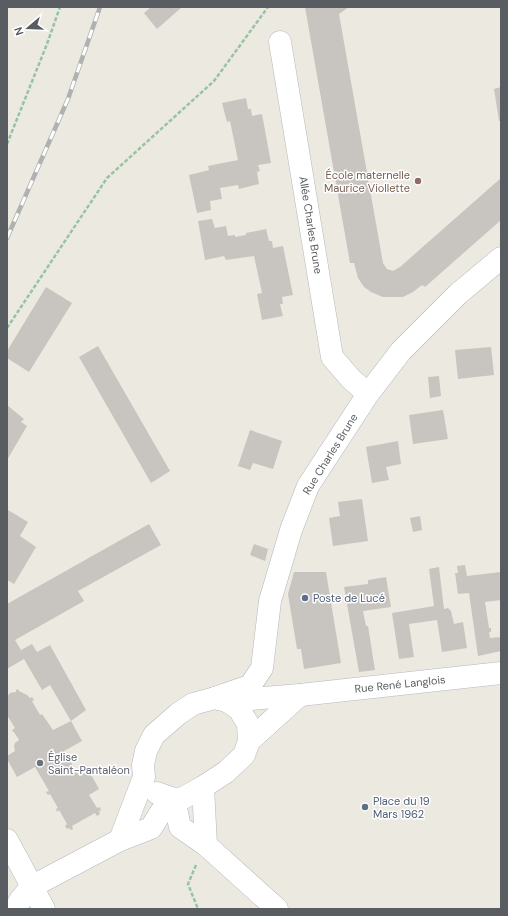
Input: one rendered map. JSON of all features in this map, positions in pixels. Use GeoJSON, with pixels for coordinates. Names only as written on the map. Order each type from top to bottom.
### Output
{"type":"FeatureCollection","features":[{"type":"Feature","properties":{"kind":"street","name":"Allée Charles Brune"},"geometry":{"type":"LineString","coordinates":[[280,42],[332,357],[351,379],[368,394]]}},
{"type":"Feature","properties":{"kind":"street","name":"Rue Charles Brune"},"geometry":{"type":"LineString","coordinates":[[221,700],[250,686],[262,668],[270,601],[291,530],[308,486],[368,394],[401,351],[458,294],[501,258]]}},
{"type":"Feature","properties":{"kind":"street","name":"Rue René Langlois"},"geometry":{"type":"LineString","coordinates":[[120,840],[144,777],[143,765],[146,751],[154,735],[178,714],[194,704],[221,700],[300,695],[501,673]]}},
{"type":"Feature","properties":{"kind":"street"},"geometry":{"type":"LineString","coordinates":[[249,741],[300,695]]}},
{"type":"Feature","properties":{"kind":"street"},"geometry":{"type":"LineString","coordinates":[[144,777],[148,784],[158,794],[172,798],[184,798],[226,772],[244,755],[249,741],[248,724],[239,709],[221,700]]}},
{"type":"Feature","properties":{"kind":"street"},"geometry":{"type":"LineString","coordinates":[[203,787],[211,849]]}},
{"type":"Feature","properties":{"kind":"street"},"geometry":{"type":"LineString","coordinates":[[16,909],[21,899],[31,887],[120,840],[151,828],[172,798]]}},
{"type":"Feature","properties":{"kind":"street"},"geometry":{"type":"LineString","coordinates":[[172,798],[180,828],[211,849],[277,909]]}},
{"type":"Feature","properties":{"kind":"street"},"geometry":{"type":"LineString","coordinates":[[7,840],[44,909]]}},
{"type":"Feature","properties":{"kind":"path"},"geometry":{"type":"LineString","coordinates":[[7,144],[47,44],[60,7]]}},
{"type":"Feature","properties":{"kind":"path"},"geometry":{"type":"LineString","coordinates":[[7,328],[107,178],[214,81],[268,7]]}},
{"type":"Feature","properties":{"kind":"path"},"geometry":{"type":"LineString","coordinates":[[198,909],[188,884],[196,865],[211,849]]}},
{"type":"Feature","properties":{"kind":"building"},"geometry":{"type":"Polygon","coordinates":[[[151,7],[182,7],[157,29],[144,13],[151,7]]]}},
{"type":"Feature","properties":{"kind":"building"},"geometry":{"type":"Polygon","coordinates":[[[305,7],[349,7],[339,14],[383,263],[387,269],[393,271],[400,267],[501,178],[501,220],[425,287],[422,285],[403,297],[383,297],[371,292],[364,287],[358,278],[354,263],[350,263],[305,7]]]}},
{"type":"Feature","properties":{"kind":"building"},"geometry":{"type":"Polygon","coordinates":[[[501,87],[501,121],[499,121],[494,89],[501,87]]]}},
{"type":"Feature","properties":{"kind":"building"},"geometry":{"type":"Polygon","coordinates":[[[246,98],[248,109],[251,109],[252,116],[262,114],[271,163],[258,165],[260,171],[257,172],[259,184],[239,189],[238,185],[220,188],[222,199],[210,201],[211,210],[197,213],[189,175],[209,170],[208,166],[238,160],[230,121],[227,122],[222,103],[246,98]]]}},
{"type":"Feature","properties":{"kind":"building"},"geometry":{"type":"Polygon","coordinates":[[[212,219],[215,228],[226,226],[228,236],[235,235],[235,237],[246,235],[246,233],[266,229],[269,241],[272,241],[273,248],[283,246],[293,295],[282,297],[283,304],[280,304],[283,316],[262,320],[257,294],[262,293],[254,256],[226,260],[224,256],[205,260],[198,221],[212,219]]]}},
{"type":"Feature","properties":{"kind":"building"},"geometry":{"type":"Polygon","coordinates":[[[46,287],[72,303],[29,372],[7,358],[7,351],[46,287]]]}},
{"type":"Feature","properties":{"kind":"building"},"geometry":{"type":"Polygon","coordinates":[[[98,346],[170,471],[151,483],[79,357],[98,346]]]}},
{"type":"Feature","properties":{"kind":"building"},"geometry":{"type":"Polygon","coordinates":[[[491,347],[494,375],[458,379],[455,350],[491,347]]]}},
{"type":"Feature","properties":{"kind":"building"},"geometry":{"type":"Polygon","coordinates":[[[439,376],[441,396],[430,398],[428,377],[439,376]]]}},
{"type":"Feature","properties":{"kind":"building"},"geometry":{"type":"Polygon","coordinates":[[[7,405],[24,419],[21,422],[27,426],[7,460],[7,405]]]}},
{"type":"Feature","properties":{"kind":"building"},"geometry":{"type":"Polygon","coordinates":[[[443,410],[448,439],[413,444],[409,415],[443,410]]]}},
{"type":"Feature","properties":{"kind":"building"},"geometry":{"type":"Polygon","coordinates":[[[250,430],[282,441],[273,469],[253,463],[250,470],[238,466],[250,430]]]}},
{"type":"Feature","properties":{"kind":"building"},"geometry":{"type":"Polygon","coordinates":[[[398,441],[401,464],[386,467],[389,480],[372,483],[366,447],[398,441]]]}},
{"type":"Feature","properties":{"kind":"building"},"geometry":{"type":"Polygon","coordinates":[[[362,499],[368,541],[333,546],[329,518],[340,516],[338,502],[362,499]]]}},
{"type":"Feature","properties":{"kind":"building"},"geometry":{"type":"Polygon","coordinates":[[[8,510],[28,522],[20,536],[36,547],[14,584],[7,580],[8,510]]]}},
{"type":"Feature","properties":{"kind":"building"},"geometry":{"type":"Polygon","coordinates":[[[420,516],[422,530],[413,532],[410,518],[420,516]]]}},
{"type":"Feature","properties":{"kind":"building"},"geometry":{"type":"Polygon","coordinates":[[[149,524],[161,545],[78,591],[84,601],[15,640],[21,650],[32,644],[37,652],[50,645],[86,710],[71,721],[50,685],[42,690],[24,659],[7,669],[7,604],[149,524]]]}},
{"type":"Feature","properties":{"kind":"building"},"geometry":{"type":"Polygon","coordinates":[[[254,544],[268,549],[265,561],[250,555],[254,544]]]}},
{"type":"Feature","properties":{"kind":"building"},"geometry":{"type":"Polygon","coordinates":[[[465,565],[467,576],[501,572],[501,600],[485,602],[489,628],[491,628],[491,632],[489,632],[490,638],[501,637],[501,651],[478,656],[469,593],[458,594],[455,573],[458,573],[457,566],[465,565]]]}},
{"type":"Feature","properties":{"kind":"building"},"geometry":{"type":"Polygon","coordinates":[[[439,567],[444,609],[448,608],[451,611],[454,624],[463,622],[467,648],[442,652],[437,620],[409,624],[414,657],[399,659],[392,613],[434,606],[429,569],[439,567]]]}},
{"type":"Feature","properties":{"kind":"building"},"geometry":{"type":"Polygon","coordinates":[[[294,572],[326,572],[341,663],[304,669],[301,649],[297,649],[288,594],[294,572]]]}},
{"type":"Feature","properties":{"kind":"building"},"geometry":{"type":"Polygon","coordinates":[[[386,577],[391,607],[363,611],[366,626],[368,626],[375,670],[359,672],[344,587],[368,584],[368,580],[386,577]]]}},
{"type":"Feature","properties":{"kind":"building","name":"Église Saint-Pantaléon"},"geometry":{"type":"Polygon","coordinates":[[[18,689],[30,698],[32,697],[34,700],[32,701],[40,715],[42,714],[53,730],[71,721],[82,741],[64,751],[79,776],[89,771],[99,789],[89,795],[97,808],[100,807],[101,810],[99,811],[100,814],[97,816],[95,813],[72,826],[73,829],[71,830],[69,828],[67,829],[65,826],[67,824],[59,810],[57,812],[56,809],[58,808],[50,794],[48,795],[46,792],[49,791],[35,767],[17,777],[7,759],[7,756],[15,751],[15,743],[19,740],[12,730],[15,728],[7,715],[7,697],[10,693],[16,692],[18,689]]]}},
{"type":"Feature","properties":{"kind":"railway"},"geometry":{"type":"LineString","coordinates":[[7,238],[68,99],[100,7]]}},
{"type":"Feature","properties":{"kind":"place","name":"École maternelle Maurice Viollette"},"geometry":{"type":"Point","coordinates":[418,181]}},
{"type":"Feature","properties":{"kind":"place","name":"Poste de Lucé"},"geometry":{"type":"Point","coordinates":[305,598]}},
{"type":"Feature","properties":{"kind":"place","name":"Église Saint-Pantaléon"},"geometry":{"type":"Point","coordinates":[40,763]}},
{"type":"Feature","properties":{"kind":"place","name":"Place du 19 Mars 1962"},"geometry":{"type":"Point","coordinates":[365,807]}}]}
